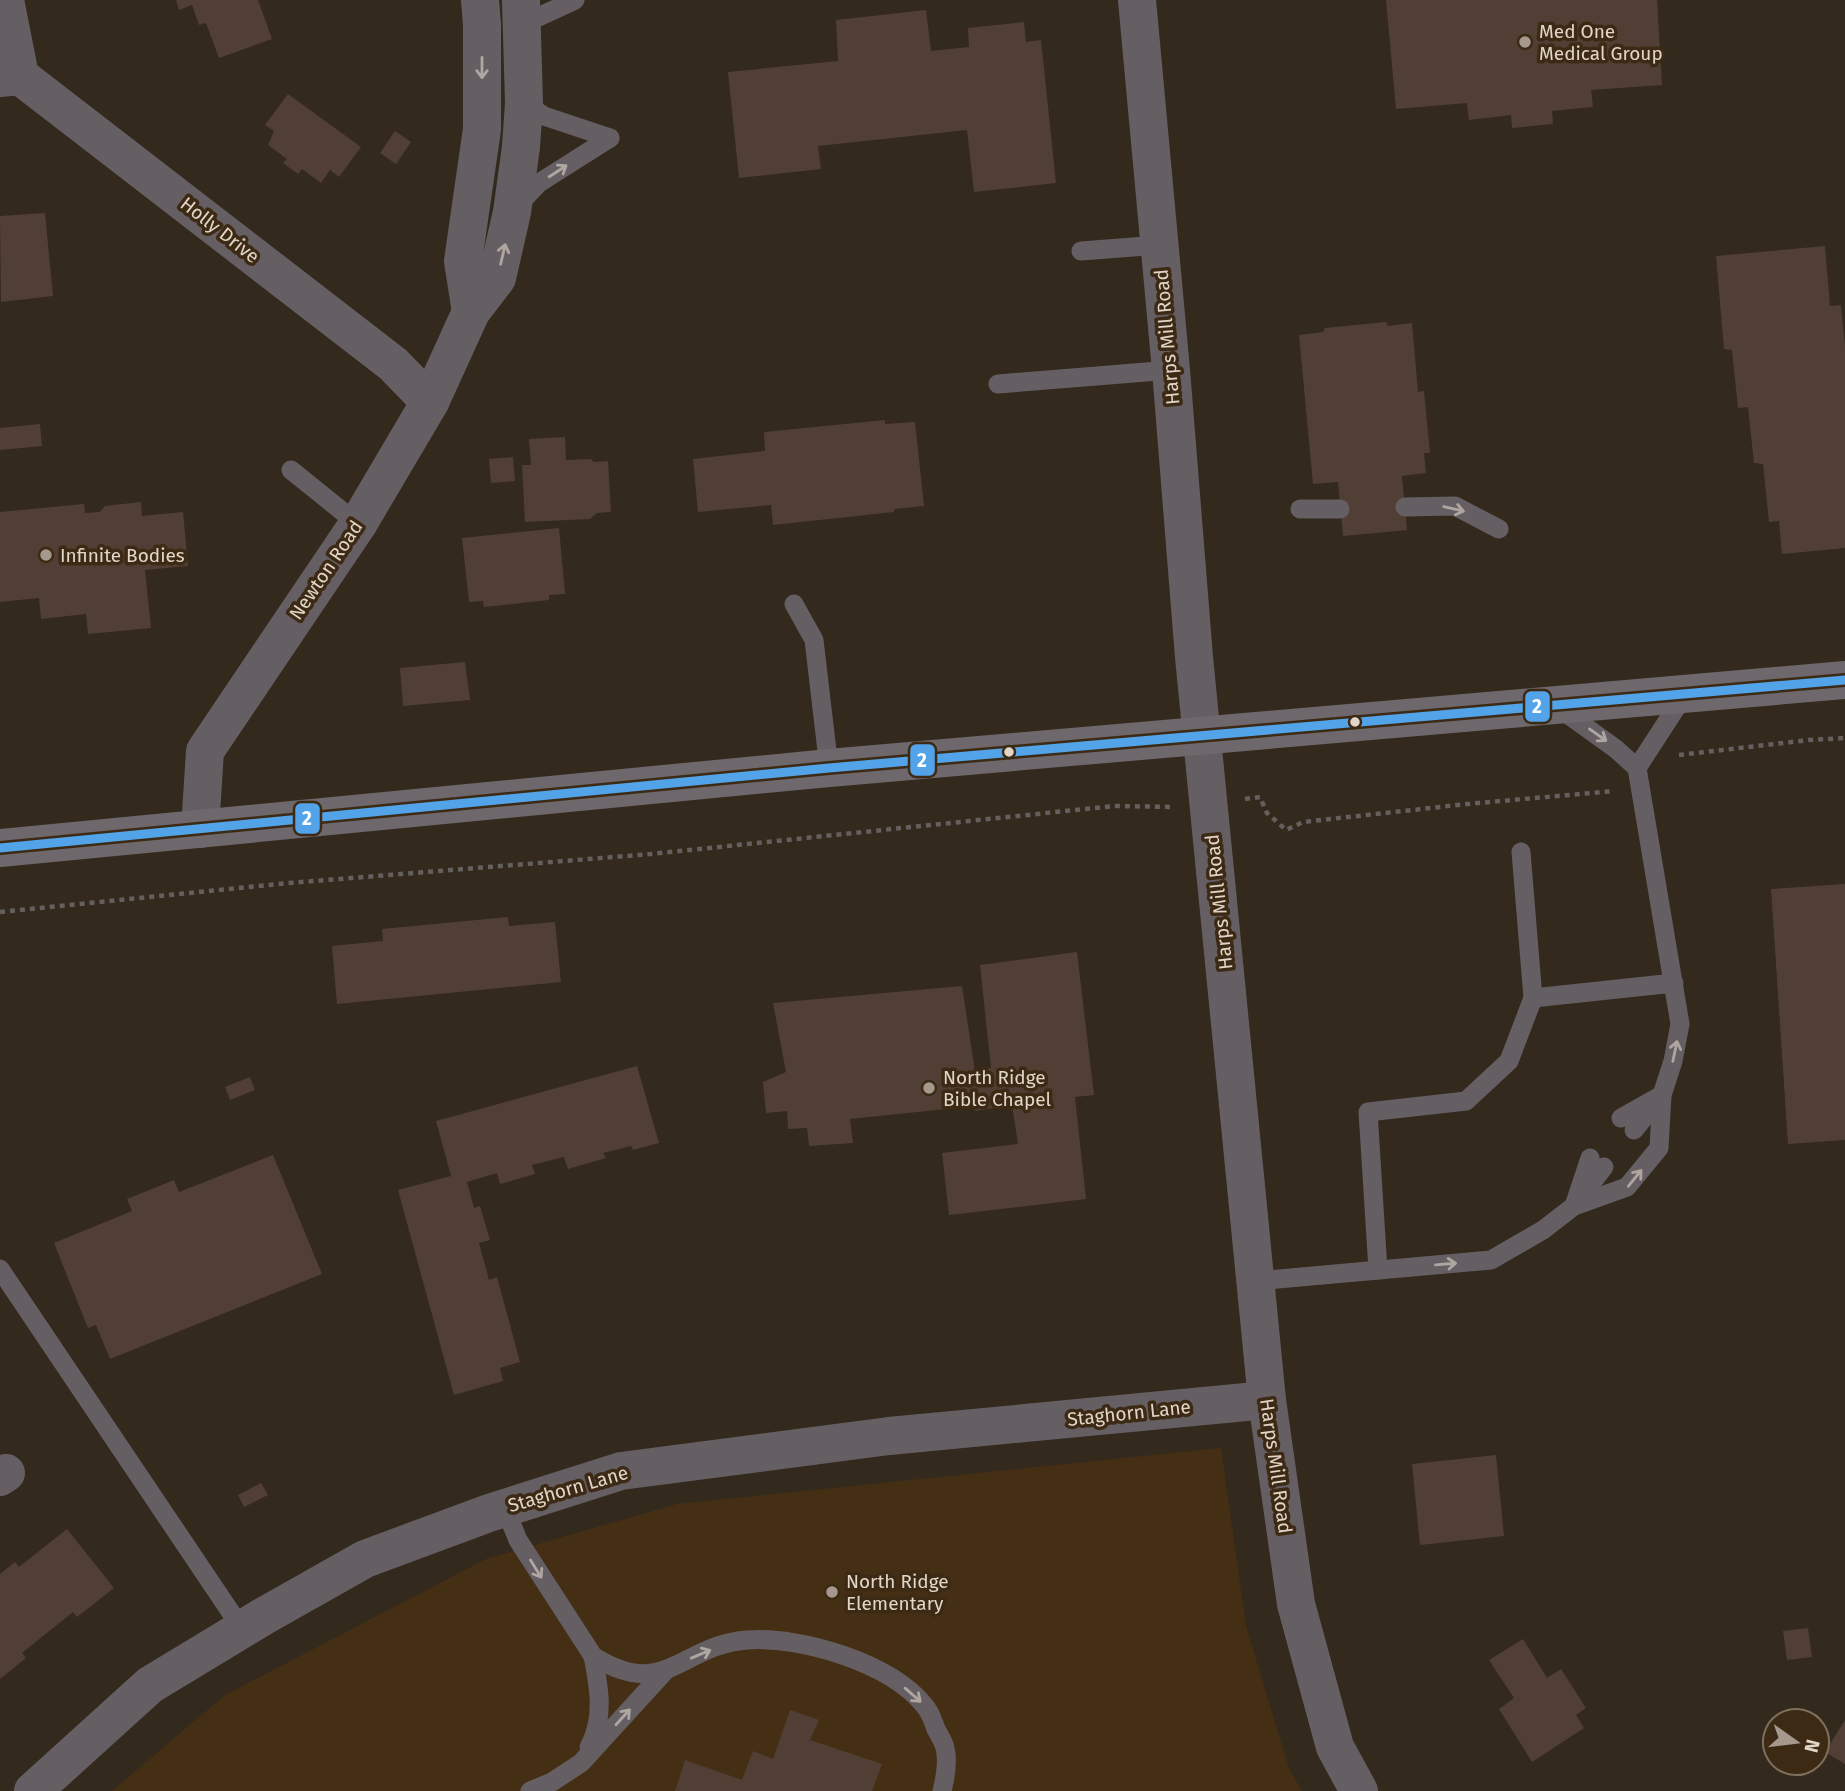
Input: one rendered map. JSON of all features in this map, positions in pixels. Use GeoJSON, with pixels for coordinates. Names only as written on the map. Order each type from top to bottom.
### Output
{"type":"FeatureCollection","features":[{"type":"Feature","properties":{"kind":"main road"},"geometry":{"type":"LineString","coordinates":[[0,848],[829,768],[1845,680]]}},
{"type":"Feature","properties":{"kind":"street"},"geometry":{"type":"LineString","coordinates":[[5,0],[10,77]]}},
{"type":"Feature","properties":{"kind":"street"},"geometry":{"type":"LineString","coordinates":[[471,312],[463,261],[482,129],[480,0]]}},
{"type":"Feature","properties":{"kind":"street","name":"Harps Mill Road"},"geometry":{"type":"LineString","coordinates":[[1137,0],[1194,657],[1266,1400],[1296,1604],[1335,1747],[1359,1791]]}},
{"type":"Feature","properties":{"kind":"street","name":"Newton Road"},"geometry":{"type":"LineString","coordinates":[[200,829],[205,751],[358,524],[430,402],[471,312],[497,278],[512,212],[524,103],[522,12]]}},
{"type":"Feature","properties":{"kind":"street","name":"Holly Drive"},"geometry":{"type":"LineString","coordinates":[[10,77],[393,364],[430,402]]}},
{"type":"Feature","properties":{"kind":"street","name":"Staghorn Lane"},"geometry":{"type":"LineString","coordinates":[[33,1791],[150,1685],[365,1559],[505,1508],[621,1471],[889,1436],[1266,1400]]}},
{"type":"Feature","properties":{"kind":"lane"},"geometry":{"type":"LineString","coordinates":[[522,12],[575,0]]}},
{"type":"Feature","properties":{"kind":"lane"},"geometry":{"type":"LineString","coordinates":[[512,212],[539,183],[610,138],[544,116],[524,103]]}},
{"type":"Feature","properties":{"kind":"lane"},"geometry":{"type":"LineString","coordinates":[[1081,251],[1159,245]]}},
{"type":"Feature","properties":{"kind":"lane"},"geometry":{"type":"LineString","coordinates":[[998,384],[1171,370]]}},
{"type":"Feature","properties":{"kind":"lane"},"geometry":{"type":"LineString","coordinates":[[291,470],[358,524]]}},
{"type":"Feature","properties":{"kind":"lane"},"geometry":{"type":"LineString","coordinates":[[1405,507],[1455,506],[1499,529]]}},
{"type":"Feature","properties":{"kind":"lane"},"geometry":{"type":"LineString","coordinates":[[1300,509],[1340,509]]}},
{"type":"Feature","properties":{"kind":"lane"},"geometry":{"type":"LineString","coordinates":[[794,604],[814,640],[829,768]]}},
{"type":"Feature","properties":{"kind":"lane"},"geometry":{"type":"LineString","coordinates":[[1637,768],[1685,694]]}},
{"type":"Feature","properties":{"kind":"lane"},"geometry":{"type":"LineString","coordinates":[[1255,1281],[1491,1260],[1543,1230],[1574,1206],[1627,1187],[1659,1148],[1662,1095],[1681,1024],[1637,768],[1616,749],[1556,706]]}},
{"type":"Feature","properties":{"kind":"lane"},"geometry":{"type":"LineString","coordinates":[[1378,1270],[1368,1112],[1466,1101],[1509,1061],[1533,998],[1521,852]]}},
{"type":"Feature","properties":{"kind":"lane"},"geometry":{"type":"LineString","coordinates":[[1533,998],[1674,983]]}},
{"type":"Feature","properties":{"kind":"lane"},"geometry":{"type":"LineString","coordinates":[[1628,1124],[1662,1095]]}},
{"type":"Feature","properties":{"kind":"lane"},"geometry":{"type":"LineString","coordinates":[[1574,1206],[1597,1162]]}},
{"type":"Feature","properties":{"kind":"lane"},"geometry":{"type":"LineString","coordinates":[[0,1269],[242,1629]]}},
{"type":"Feature","properties":{"kind":"lane"},"geometry":{"type":"LineString","coordinates":[[505,1508],[517,1540],[593,1656],[600,1717],[593,1741],[581,1763]]}},
{"type":"Feature","properties":{"kind":"lane"},"geometry":{"type":"LineString","coordinates":[[593,1656],[610,1667],[637,1675],[652,1675],[706,1650],[747,1640],[789,1643],[833,1652],[886,1672],[925,1706],[945,1748],[942,1791]]}},
{"type":"Feature","properties":{"kind":"lane"},"geometry":{"type":"LineString","coordinates":[[530,1791],[552,1782],[581,1763],[665,1671]]}},
{"type":"Feature","properties":{"kind":"path"},"geometry":{"type":"LineString","coordinates":[[1685,754],[1845,738]]}},
{"type":"Feature","properties":{"kind":"path"},"geometry":{"type":"LineString","coordinates":[[1261,797],[1267,813],[1286,830],[1303,822],[1613,791]]}},
{"type":"Feature","properties":{"kind":"path"},"geometry":{"type":"LineString","coordinates":[[0,912],[289,883],[651,854],[1114,806],[1164,808]]}},
{"type":"Feature","properties":{"kind":"shaded area","name":"North Ridge Elementary"},"geometry":{"type":"Polygon","coordinates":[[[1221,1448],[1246,1626],[1289,1768],[1302,1791],[112,1791],[225,1695],[486,1559],[677,1504],[1221,1448]]]}},
{"type":"Feature","properties":{"kind":"building"},"geometry":{"type":"Polygon","coordinates":[[[176,0],[258,0],[272,39],[219,58],[206,23],[199,25],[192,5],[179,10],[176,0]]]}},
{"type":"Feature","properties":{"kind":"building","name":"Med One Medical Group"},"geometry":{"type":"Polygon","coordinates":[[[1386,0],[1657,0],[1662,85],[1591,90],[1593,107],[1552,111],[1553,124],[1512,128],[1511,115],[1469,120],[1467,103],[1396,109],[1386,0]]]}},
{"type":"Feature","properties":{"kind":"building"},"geometry":{"type":"Polygon","coordinates":[[[926,10],[931,51],[969,47],[968,28],[1024,22],[1026,42],[1041,40],[1056,183],[974,192],[967,130],[818,146],[821,169],[739,178],[728,72],[838,61],[836,20],[926,10]]]}},
{"type":"Feature","properties":{"kind":"building"},"geometry":{"type":"Polygon","coordinates":[[[288,94],[361,147],[339,177],[330,170],[321,183],[302,169],[298,174],[283,163],[287,159],[268,145],[274,131],[265,125],[288,94]]]}},
{"type":"Feature","properties":{"kind":"building"},"geometry":{"type":"Polygon","coordinates":[[[395,131],[411,142],[396,164],[380,153],[395,131]]]}},
{"type":"Feature","properties":{"kind":"building"},"geometry":{"type":"Polygon","coordinates":[[[45,213],[53,296],[1,302],[0,216],[45,213]]]}},
{"type":"Feature","properties":{"kind":"building"},"geometry":{"type":"Polygon","coordinates":[[[1825,246],[1830,306],[1841,305],[1845,346],[1845,548],[1782,554],[1779,521],[1769,522],[1763,464],[1754,463],[1748,407],[1738,408],[1732,350],[1724,349],[1716,256],[1825,246]]]}},
{"type":"Feature","properties":{"kind":"building"},"geometry":{"type":"Polygon","coordinates":[[[1386,322],[1388,326],[1412,323],[1418,392],[1424,391],[1430,453],[1424,453],[1426,473],[1402,476],[1407,530],[1343,536],[1338,482],[1313,484],[1299,335],[1323,332],[1325,328],[1386,322]]]}},
{"type":"Feature","properties":{"kind":"building"},"geometry":{"type":"Polygon","coordinates":[[[885,420],[885,424],[915,422],[924,506],[894,509],[894,512],[773,525],[771,505],[698,512],[693,459],[765,451],[764,432],[885,420]]]}},
{"type":"Feature","properties":{"kind":"building"},"geometry":{"type":"Polygon","coordinates":[[[40,424],[42,446],[0,450],[0,428],[40,424]]]}},
{"type":"Feature","properties":{"kind":"building"},"geometry":{"type":"Polygon","coordinates":[[[565,437],[566,460],[608,461],[611,512],[597,513],[590,519],[525,522],[522,465],[531,465],[529,439],[565,437]]]}},
{"type":"Feature","properties":{"kind":"building"},"geometry":{"type":"Polygon","coordinates":[[[513,457],[515,481],[491,483],[489,459],[513,457]]]}},
{"type":"Feature","properties":{"kind":"building"},"geometry":{"type":"Polygon","coordinates":[[[141,502],[142,516],[183,512],[188,566],[145,570],[151,628],[88,634],[86,614],[41,619],[39,598],[0,602],[0,512],[84,504],[85,513],[100,512],[105,506],[141,502]]]}},
{"type":"Feature","properties":{"kind":"building"},"geometry":{"type":"Polygon","coordinates":[[[559,528],[565,594],[549,595],[549,600],[484,607],[483,601],[469,602],[462,538],[559,528]]]}},
{"type":"Feature","properties":{"kind":"building"},"geometry":{"type":"Polygon","coordinates":[[[465,662],[470,700],[403,706],[400,668],[465,662]]]}},
{"type":"Feature","properties":{"kind":"building"},"geometry":{"type":"Polygon","coordinates":[[[1845,884],[1845,1140],[1788,1144],[1771,889],[1845,884]]]}},
{"type":"Feature","properties":{"kind":"building"},"geometry":{"type":"Polygon","coordinates":[[[508,917],[509,926],[555,922],[561,982],[337,1004],[332,946],[383,941],[382,929],[508,917]]]}},
{"type":"Feature","properties":{"kind":"building","name":"North Ridge Bible Chapel"},"geometry":{"type":"Polygon","coordinates":[[[1077,952],[1094,1095],[1075,1097],[1086,1199],[949,1215],[942,1153],[1018,1144],[1012,1105],[975,1111],[975,1106],[850,1119],[853,1143],[809,1146],[807,1128],[788,1129],[787,1111],[766,1113],[763,1082],[786,1072],[773,1003],[962,986],[975,1071],[991,1068],[980,965],[1077,952]]]}},
{"type":"Feature","properties":{"kind":"building"},"geometry":{"type":"Polygon","coordinates":[[[637,1066],[659,1143],[633,1150],[631,1146],[603,1153],[606,1158],[568,1169],[564,1157],[532,1165],[535,1174],[500,1184],[497,1173],[467,1182],[474,1208],[480,1206],[490,1240],[479,1243],[489,1280],[497,1277],[520,1362],[500,1368],[503,1381],[454,1395],[398,1190],[451,1176],[436,1121],[637,1066]]]}},
{"type":"Feature","properties":{"kind":"building"},"geometry":{"type":"Polygon","coordinates":[[[250,1077],[255,1090],[230,1100],[225,1087],[250,1077]]]}},
{"type":"Feature","properties":{"kind":"building"},"geometry":{"type":"Polygon","coordinates":[[[273,1155],[322,1274],[110,1359],[96,1325],[88,1328],[54,1243],[132,1211],[127,1199],[174,1180],[179,1192],[273,1155]]]}},
{"type":"Feature","properties":{"kind":"building"},"geometry":{"type":"Polygon","coordinates":[[[1496,1455],[1504,1536],[1420,1545],[1412,1464],[1496,1455]]]}},
{"type":"Feature","properties":{"kind":"building"},"geometry":{"type":"Polygon","coordinates":[[[261,1483],[268,1495],[244,1507],[238,1495],[261,1483]]]}},
{"type":"Feature","properties":{"kind":"building"},"geometry":{"type":"Polygon","coordinates":[[[67,1529],[114,1588],[77,1617],[73,1612],[22,1653],[26,1658],[0,1679],[0,1574],[15,1562],[19,1567],[67,1529]]]}},
{"type":"Feature","properties":{"kind":"building"},"geometry":{"type":"Polygon","coordinates":[[[1808,1628],[1812,1657],[1787,1660],[1783,1631],[1808,1628]]]}},
{"type":"Feature","properties":{"kind":"building"},"geometry":{"type":"Polygon","coordinates":[[[1523,1639],[1547,1678],[1561,1669],[1586,1708],[1576,1715],[1584,1728],[1532,1762],[1499,1709],[1514,1698],[1489,1660],[1523,1639]]]}},
{"type":"Feature","properties":{"kind":"building"},"geometry":{"type":"Polygon","coordinates":[[[790,1710],[819,1720],[810,1740],[882,1764],[872,1791],[675,1791],[685,1760],[742,1780],[753,1751],[773,1759],[790,1710]]]}},
{"type":"Feature","properties":{"kind":"building"},"geometry":{"type":"Polygon","coordinates":[[[1845,1720],[1845,1764],[1831,1756],[1831,1742],[1845,1720]]]}},
{"type":"Feature","properties":{"kind":"transit line","name":"2"},"geometry":{"type":"LineString","coordinates":[[0,848],[829,768],[1845,680]]}},
{"type":"Feature","properties":{"kind":"place","name":"Med One Medical Group"},"geometry":{"type":"Point","coordinates":[1525,42]}},
{"type":"Feature","properties":{"kind":"place","name":"Infinite Bodies"},"geometry":{"type":"Point","coordinates":[46,555]}},
{"type":"Feature","properties":{"kind":"place","name":"North Ridge Bible Chapel"},"geometry":{"type":"Point","coordinates":[929,1088]}},
{"type":"Feature","properties":{"kind":"place","name":"North Ridge Elementary"},"geometry":{"type":"Point","coordinates":[832,1592]}}]}
